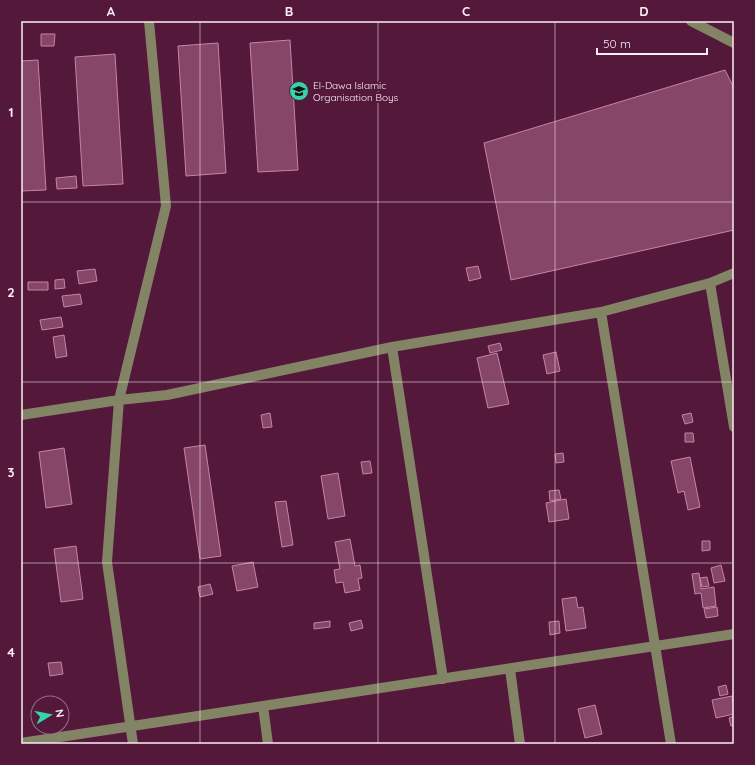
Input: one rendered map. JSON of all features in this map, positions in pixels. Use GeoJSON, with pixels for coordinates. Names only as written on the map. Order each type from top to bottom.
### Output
{"type":"FeatureCollection","features":[{"type":"Feature","properties":{"kind":"street"},"geometry":{"type":"LineString","coordinates":[[133,744],[107,562],[119,400],[166,206],[149,21]]}},
{"type":"Feature","properties":{"kind":"street"},"geometry":{"type":"LineString","coordinates":[[691,21],[734,43]]}},
{"type":"Feature","properties":{"kind":"street"},"geometry":{"type":"LineString","coordinates":[[21,415],[119,400],[167,395],[392,347],[601,312],[710,283],[734,273]]}},
{"type":"Feature","properties":{"kind":"street"},"geometry":{"type":"LineString","coordinates":[[710,283],[734,427]]}},
{"type":"Feature","properties":{"kind":"street"},"geometry":{"type":"LineString","coordinates":[[601,312],[671,744]]}},
{"type":"Feature","properties":{"kind":"street"},"geometry":{"type":"LineString","coordinates":[[392,347],[443,679]]}},
{"type":"Feature","properties":{"kind":"street"},"geometry":{"type":"LineString","coordinates":[[21,743],[734,634]]}},
{"type":"Feature","properties":{"kind":"street"},"geometry":{"type":"LineString","coordinates":[[510,669],[520,744]]}},
{"type":"Feature","properties":{"kind":"street"},"geometry":{"type":"LineString","coordinates":[[262,706],[268,744]]}},
{"type":"Feature","properties":{"kind":"building"},"geometry":{"type":"Polygon","coordinates":[[[41,34],[55,34],[54,46],[41,46],[41,34]]]}},
{"type":"Feature","properties":{"kind":"building"},"geometry":{"type":"Polygon","coordinates":[[[290,40],[298,170],[258,172],[250,43],[290,40]]]}},
{"type":"Feature","properties":{"kind":"building"},"geometry":{"type":"Polygon","coordinates":[[[218,43],[226,173],[186,176],[178,46],[218,43]]]}},
{"type":"Feature","properties":{"kind":"building"},"geometry":{"type":"Polygon","coordinates":[[[115,54],[123,184],[83,186],[75,57],[115,54]]]}},
{"type":"Feature","properties":{"kind":"building"},"geometry":{"type":"Polygon","coordinates":[[[38,60],[46,190],[21,191],[21,61],[38,60]]]}},
{"type":"Feature","properties":{"kind":"building"},"geometry":{"type":"Polygon","coordinates":[[[725,70],[734,88],[734,230],[511,280],[484,143],[725,70]]]}},
{"type":"Feature","properties":{"kind":"building"},"geometry":{"type":"Polygon","coordinates":[[[76,176],[77,188],[57,189],[56,178],[76,176]]]}},
{"type":"Feature","properties":{"kind":"building"},"geometry":{"type":"Polygon","coordinates":[[[478,266],[481,278],[469,281],[466,268],[478,266]]]}},
{"type":"Feature","properties":{"kind":"building"},"geometry":{"type":"Polygon","coordinates":[[[95,269],[97,281],[79,284],[77,271],[95,269]]]}},
{"type":"Feature","properties":{"kind":"building"},"geometry":{"type":"Polygon","coordinates":[[[64,279],[65,288],[55,289],[55,280],[64,279]]]}},
{"type":"Feature","properties":{"kind":"building"},"geometry":{"type":"Polygon","coordinates":[[[28,282],[48,282],[48,290],[28,290],[28,282]]]}},
{"type":"Feature","properties":{"kind":"building"},"geometry":{"type":"Polygon","coordinates":[[[80,294],[82,304],[64,307],[62,296],[80,294]]]}},
{"type":"Feature","properties":{"kind":"building"},"geometry":{"type":"Polygon","coordinates":[[[61,317],[63,327],[42,330],[40,320],[61,317]]]}},
{"type":"Feature","properties":{"kind":"building"},"geometry":{"type":"Polygon","coordinates":[[[64,335],[67,356],[56,358],[53,337],[64,335]]]}},
{"type":"Feature","properties":{"kind":"building"},"geometry":{"type":"Polygon","coordinates":[[[500,343],[502,350],[490,353],[488,346],[500,343]]]}},
{"type":"Feature","properties":{"kind":"building"},"geometry":{"type":"Polygon","coordinates":[[[556,352],[560,371],[547,374],[543,355],[556,352]]]}},
{"type":"Feature","properties":{"kind":"building"},"geometry":{"type":"Polygon","coordinates":[[[497,353],[509,404],[488,408],[477,358],[497,353]]]}},
{"type":"Feature","properties":{"kind":"building"},"geometry":{"type":"Polygon","coordinates":[[[270,413],[272,427],[263,428],[261,415],[270,413]]]}},
{"type":"Feature","properties":{"kind":"building"},"geometry":{"type":"Polygon","coordinates":[[[691,413],[693,422],[685,424],[682,415],[691,413]]]}},
{"type":"Feature","properties":{"kind":"building"},"geometry":{"type":"Polygon","coordinates":[[[685,433],[693,433],[694,442],[685,442],[685,433]]]}},
{"type":"Feature","properties":{"kind":"building"},"geometry":{"type":"Polygon","coordinates":[[[205,445],[221,556],[200,559],[184,448],[205,445]]]}},
{"type":"Feature","properties":{"kind":"building"},"geometry":{"type":"Polygon","coordinates":[[[64,448],[72,504],[46,508],[39,452],[64,448]]]}},
{"type":"Feature","properties":{"kind":"building"},"geometry":{"type":"Polygon","coordinates":[[[563,453],[564,462],[556,463],[555,454],[563,453]]]}},
{"type":"Feature","properties":{"kind":"building"},"geometry":{"type":"Polygon","coordinates":[[[690,457],[700,507],[688,510],[684,491],[678,493],[671,461],[690,457]]]}},
{"type":"Feature","properties":{"kind":"building"},"geometry":{"type":"Polygon","coordinates":[[[370,461],[372,473],[363,474],[361,462],[370,461]]]}},
{"type":"Feature","properties":{"kind":"building"},"geometry":{"type":"Polygon","coordinates":[[[338,473],[345,516],[328,519],[321,476],[338,473]]]}},
{"type":"Feature","properties":{"kind":"building"},"geometry":{"type":"Polygon","coordinates":[[[559,490],[561,499],[550,501],[549,491],[559,490]]]}},
{"type":"Feature","properties":{"kind":"building"},"geometry":{"type":"Polygon","coordinates":[[[566,499],[569,519],[549,522],[546,503],[566,499]]]}},
{"type":"Feature","properties":{"kind":"building"},"geometry":{"type":"Polygon","coordinates":[[[286,501],[293,545],[282,547],[275,502],[286,501]]]}},
{"type":"Feature","properties":{"kind":"building"},"geometry":{"type":"Polygon","coordinates":[[[350,539],[355,566],[360,565],[362,578],[358,579],[360,590],[345,593],[343,582],[336,583],[334,570],[340,569],[335,542],[350,539]]]}},
{"type":"Feature","properties":{"kind":"building"},"geometry":{"type":"Polygon","coordinates":[[[702,541],[710,541],[710,550],[702,551],[702,541]]]}},
{"type":"Feature","properties":{"kind":"building"},"geometry":{"type":"Polygon","coordinates":[[[76,546],[83,599],[61,602],[54,549],[76,546]]]}},
{"type":"Feature","properties":{"kind":"building"},"geometry":{"type":"Polygon","coordinates":[[[253,562],[258,587],[237,591],[232,566],[253,562]]]}},
{"type":"Feature","properties":{"kind":"building"},"geometry":{"type":"Polygon","coordinates":[[[721,565],[725,581],[714,583],[711,568],[721,565]]]}},
{"type":"Feature","properties":{"kind":"building"},"geometry":{"type":"Polygon","coordinates":[[[699,573],[701,589],[714,587],[716,606],[703,608],[701,593],[695,594],[692,574],[699,573]]]}},
{"type":"Feature","properties":{"kind":"building"},"geometry":{"type":"Polygon","coordinates":[[[707,577],[709,586],[702,587],[700,578],[707,577]]]}},
{"type":"Feature","properties":{"kind":"building"},"geometry":{"type":"Polygon","coordinates":[[[210,584],[213,594],[200,597],[198,587],[210,584]]]}},
{"type":"Feature","properties":{"kind":"building"},"geometry":{"type":"Polygon","coordinates":[[[576,597],[578,608],[583,607],[586,628],[566,631],[562,599],[576,597]]]}},
{"type":"Feature","properties":{"kind":"building"},"geometry":{"type":"Polygon","coordinates":[[[717,607],[718,616],[706,618],[704,609],[717,607]]]}},
{"type":"Feature","properties":{"kind":"building"},"geometry":{"type":"Polygon","coordinates":[[[361,620],[363,628],[351,631],[349,623],[361,620]]]}},
{"type":"Feature","properties":{"kind":"building"},"geometry":{"type":"Polygon","coordinates":[[[330,621],[330,627],[314,629],[314,623],[330,621]]]}},
{"type":"Feature","properties":{"kind":"building"},"geometry":{"type":"Polygon","coordinates":[[[559,621],[560,633],[550,635],[549,622],[559,621]]]}},
{"type":"Feature","properties":{"kind":"building"},"geometry":{"type":"Polygon","coordinates":[[[61,662],[63,674],[50,676],[48,663],[61,662]]]}},
{"type":"Feature","properties":{"kind":"building"},"geometry":{"type":"Polygon","coordinates":[[[726,685],[728,694],[720,696],[718,687],[726,685]]]}},
{"type":"Feature","properties":{"kind":"building"},"geometry":{"type":"Polygon","coordinates":[[[732,696],[734,714],[716,718],[712,700],[732,696]]]}},
{"type":"Feature","properties":{"kind":"building"},"geometry":{"type":"Polygon","coordinates":[[[595,705],[602,734],[585,738],[578,709],[595,705]]]}},
{"type":"Feature","properties":{"kind":"building"},"geometry":{"type":"Polygon","coordinates":[[[734,716],[734,725],[731,726],[729,718],[734,716]]]}},
{"type":"Feature","properties":{"kind":"place","name":"El-Dawa Islamic Organisation Boys"},"geometry":{"type":"Point","coordinates":[299,91]}}]}
